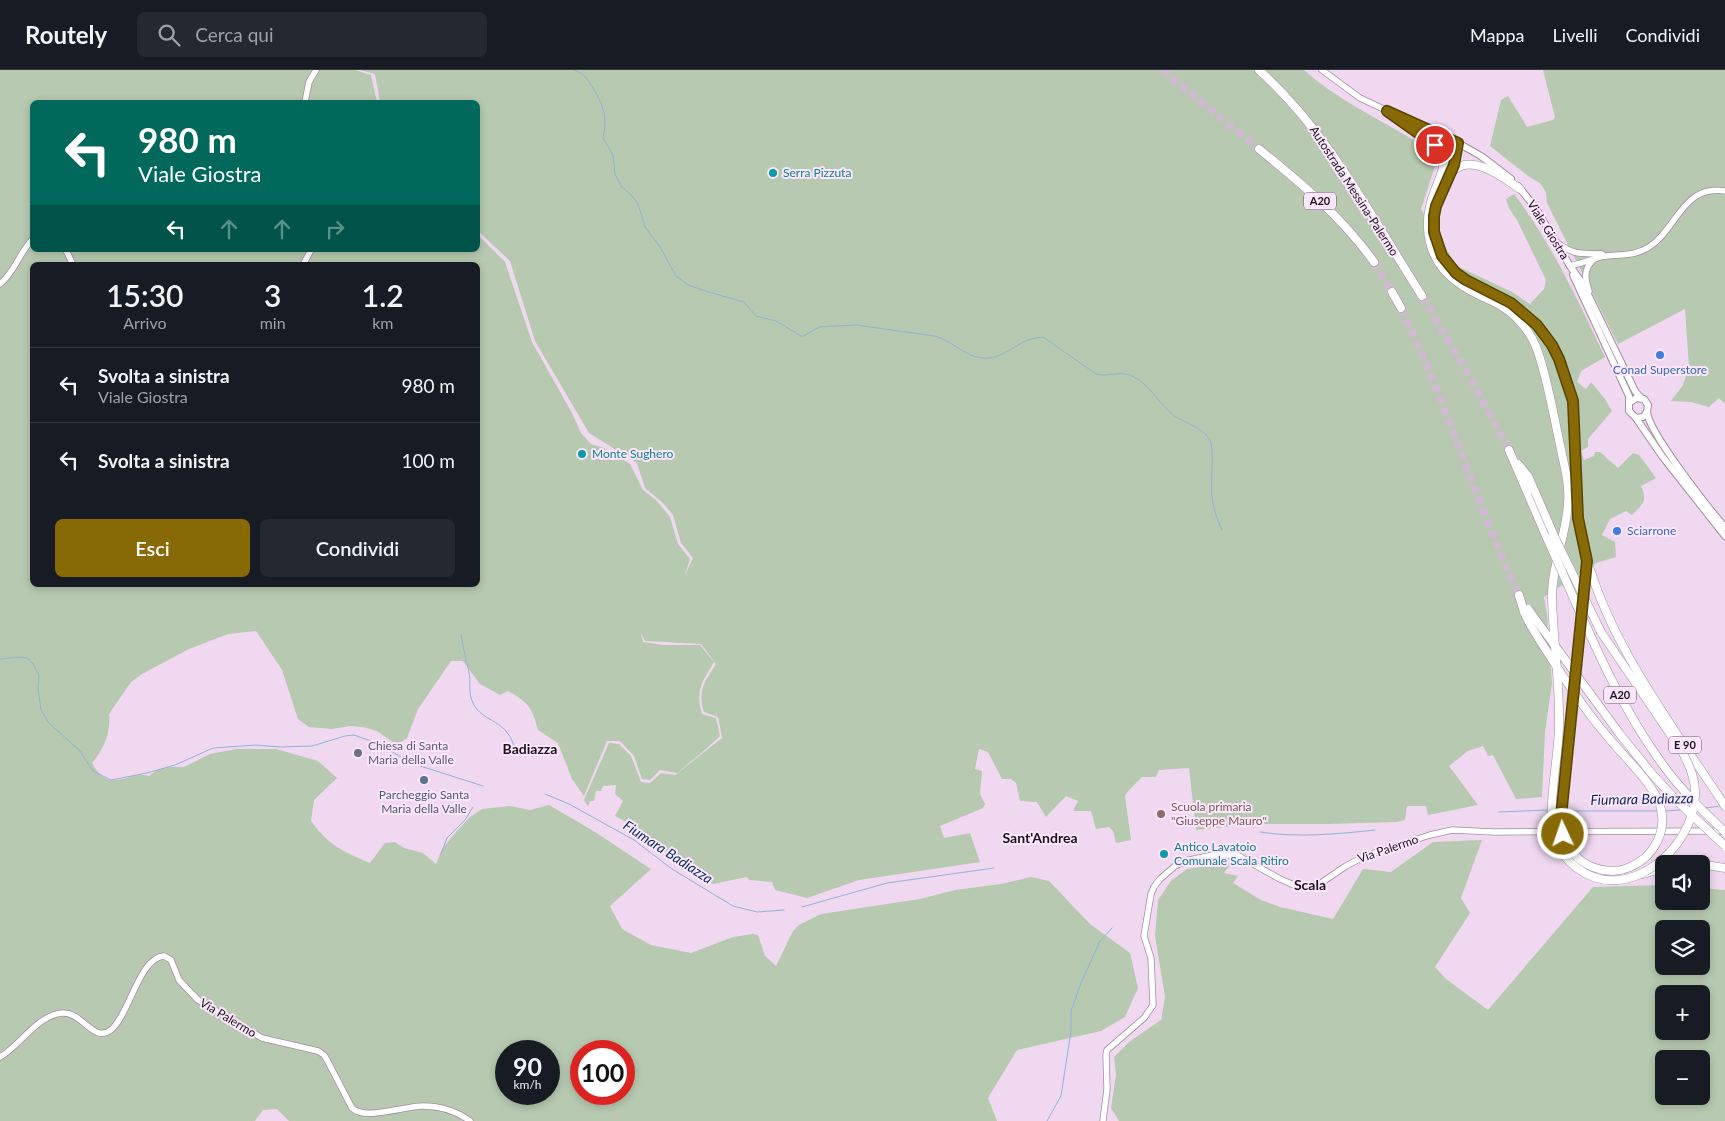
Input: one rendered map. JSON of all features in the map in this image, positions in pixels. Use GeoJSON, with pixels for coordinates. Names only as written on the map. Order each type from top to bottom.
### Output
{"type":"FeatureCollection","features":[{"type":"Feature","properties":{"kind":"highway","name":"Autostrada Messina-Palermo"},"geometry":{"type":"LineString","coordinates":[[1259,70],[1306,118],[1343,170],[1422,296]]}},
{"type":"Feature","properties":{"kind":"highway"},"geometry":{"type":"LineString","coordinates":[[1387,111],[1435,145],[1442,159],[1446,174]]}},
{"type":"Feature","properties":{"kind":"highway"},"geometry":{"type":"LineString","coordinates":[[1458,143],[1454,165],[1446,174],[1428,210],[1427,226],[1429,240],[1435,256],[1450,276],[1464,287],[1511,303],[1533,321],[1552,345],[1563,367],[1573,401],[1578,518],[1587,561],[1578,654],[1574,693],[1573,702],[1563,800],[1561,825],[1568,846],[1584,862],[1605,870],[1616,871],[1627,868],[1643,860],[1651,852],[1658,840],[1662,823],[1662,812],[1659,802],[1650,787],[1578,699],[1574,693],[1566,681],[1532,631],[1526,611]]}},
{"type":"Feature","properties":{"kind":"highway","name":"Autostrada Messina-Palermo"},"geometry":{"type":"LineString","coordinates":[[1259,149],[1305,187],[1336,216],[1358,240],[1374,262]]}},
{"type":"Feature","properties":{"kind":"highway"},"geometry":{"type":"LineString","coordinates":[[1446,174],[1460,166],[1473,164],[1501,176],[1520,188]]}},
{"type":"Feature","properties":{"kind":"highway"},"geometry":{"type":"LineString","coordinates":[[1392,292],[1401,308]]}},
{"type":"Feature","properties":{"kind":"highway"},"geometry":{"type":"LineString","coordinates":[[1483,293],[1507,310],[1527,330],[1539,353],[1568,483],[1567,512],[1554,565],[1552,597],[1560,722],[1552,817],[1556,841],[1569,861],[1591,876],[1615,880],[1655,871]]}},
{"type":"Feature","properties":{"kind":"highway","name":"A20"},"geometry":{"type":"LineString","coordinates":[[1511,453],[1524,477],[1531,501],[1547,538],[1616,688],[1635,722],[1663,765],[1685,792],[1725,832]]}},
{"type":"Feature","properties":{"kind":"highway"},"geometry":{"type":"LineString","coordinates":[[1524,477],[1535,492],[1555,538],[1601,632],[1683,753],[1693,776],[1695,789],[1694,804],[1685,832],[1661,861],[1636,876]]}},
{"type":"Feature","properties":{"kind":"highway","name":"E 90"},"geometry":{"type":"LineString","coordinates":[[1587,561],[1610,619],[1630,659],[1725,806]]}},
{"type":"Feature","properties":{"kind":"highway","name":"A20"},"geometry":{"type":"LineString","coordinates":[[1519,594],[1526,611],[1652,774],[1682,806],[1725,846]]}},
{"type":"Feature","properties":{"kind":"highway"},"geometry":{"type":"LineString","coordinates":[[1710,866],[1725,868]]}},
{"type":"Feature","properties":{"kind":"main road"},"geometry":{"type":"LineString","coordinates":[[305,100],[309,82],[316,70]]}},
{"type":"Feature","properties":{"kind":"main road","name":"Viale Giostra"},"geometry":{"type":"LineString","coordinates":[[1322,70],[1360,98],[1458,143],[1492,164],[1520,188],[1536,207],[1570,266],[1583,284],[1635,391],[1641,398]]}},
{"type":"Feature","properties":{"kind":"main road"},"geometry":{"type":"LineString","coordinates":[[1556,242],[1573,253],[1586,255],[1633,254],[1649,247],[1658,239],[1688,202],[1696,196],[1711,190],[1725,191]]}},
{"type":"Feature","properties":{"kind":"main road"},"geometry":{"type":"LineString","coordinates":[[0,284],[11,273],[30,242]]}},
{"type":"Feature","properties":{"kind":"main road"},"geometry":{"type":"LineString","coordinates":[[1570,266],[1578,258],[1586,255]]}},
{"type":"Feature","properties":{"kind":"main road"},"geometry":{"type":"LineString","coordinates":[[1570,266],[1614,255]]}},
{"type":"Feature","properties":{"kind":"main road"},"geometry":{"type":"LineString","coordinates":[[1593,260],[1585,273],[1595,310]]}},
{"type":"Feature","properties":{"kind":"main road","name":"Viale Giostra"},"geometry":{"type":"LineString","coordinates":[[1570,266],[1577,286],[1627,390],[1629,403]]}},
{"type":"Feature","properties":{"kind":"main road"},"geometry":{"type":"LineString","coordinates":[[1725,527],[1663,445],[1653,428],[1647,412],[1648,405],[1641,398],[1636,398],[1629,403],[1629,411],[1725,536]]}},
{"type":"Feature","properties":{"kind":"main road"},"geometry":{"type":"LineString","coordinates":[[1636,418],[1643,417],[1647,412]]}},
{"type":"Feature","properties":{"kind":"main road","name":"Via Palermo"},"geometry":{"type":"LineString","coordinates":[[1102,1121],[1107,1084],[1107,1050],[1144,1018],[1154,1003],[1151,958],[1144,934],[1152,890],[1178,864],[1200,857],[1225,854],[1238,855],[1274,876],[1294,884],[1310,886],[1321,883],[1365,856],[1430,835],[1452,830],[1494,832],[1725,832]]}},
{"type":"Feature","properties":{"kind":"main road","name":"Via Palermo"},"geometry":{"type":"LineString","coordinates":[[0,1057],[39,1023],[60,1013],[75,1015],[94,1032],[110,1031],[122,1016],[140,978],[156,958],[164,956],[172,961],[178,978],[190,994],[204,1005],[262,1038],[322,1053],[352,1108],[357,1113],[363,1115],[381,1114],[424,1106],[450,1109],[470,1121]]}},
{"type":"Feature","properties":{"kind":"green space"},"geometry":{"type":"Polygon","coordinates":[[[0,70],[355,70],[371,75],[377,100],[30,100],[30,252],[480,252],[480,237],[505,262],[532,342],[572,413],[581,433],[591,444],[604,448],[630,464],[643,490],[656,500],[670,517],[678,544],[690,559],[685,575],[693,558],[681,543],[673,515],[663,503],[645,488],[637,463],[589,433],[535,341],[510,261],[480,233],[480,100],[380,100],[375,74],[360,70],[1304,70],[1334,93],[1431,151],[1437,160],[1421,209],[1457,266],[1512,292],[1530,304],[1544,289],[1546,280],[1506,199],[1514,194],[1528,213],[1574,294],[1605,357],[1581,371],[1577,382],[1586,389],[1591,382],[1612,411],[1588,439],[1588,447],[1581,451],[1584,460],[1594,456],[1595,452],[1600,452],[1618,468],[1633,453],[1639,455],[1656,478],[1641,486],[1644,499],[1632,515],[1626,511],[1610,519],[1602,535],[1615,542],[1616,557],[1596,563],[1544,597],[1552,683],[1545,732],[1542,797],[1516,799],[1493,755],[1488,756],[1483,746],[1468,751],[1449,766],[1478,805],[1428,815],[1426,806],[1407,806],[1405,820],[1397,822],[1251,824],[1196,830],[1189,768],[1159,770],[1156,777],[1142,777],[1125,796],[1131,840],[1116,843],[1113,831],[1109,827],[1096,829],[1091,811],[1073,811],[1078,801],[1066,796],[1046,817],[1037,802],[1020,801],[1016,783],[1011,779],[1002,779],[988,752],[979,749],[975,769],[982,771],[980,794],[985,804],[983,808],[940,826],[944,838],[970,833],[980,862],[859,880],[807,898],[775,890],[772,882],[749,880],[747,877],[713,884],[678,862],[639,829],[615,816],[623,801],[615,794],[616,785],[603,786],[601,791],[596,791],[594,801],[590,801],[588,806],[584,800],[609,743],[619,744],[631,756],[641,782],[650,783],[661,773],[675,775],[722,738],[718,717],[704,712],[702,704],[703,686],[716,664],[701,644],[645,641],[641,634],[643,642],[663,645],[700,645],[714,662],[703,681],[699,699],[702,714],[716,718],[720,736],[677,773],[660,770],[650,780],[642,779],[634,756],[620,741],[607,741],[584,796],[572,779],[558,743],[538,730],[529,706],[508,691],[500,695],[480,684],[463,661],[451,661],[418,709],[407,738],[397,745],[377,731],[363,727],[350,726],[332,729],[309,727],[298,719],[282,670],[256,631],[228,634],[189,649],[142,674],[131,682],[109,714],[106,740],[92,763],[99,773],[105,778],[112,780],[142,775],[149,776],[157,770],[169,767],[184,767],[210,754],[237,749],[276,749],[318,761],[337,778],[314,800],[311,821],[337,847],[370,863],[385,843],[395,842],[404,848],[423,853],[436,864],[442,849],[456,832],[469,818],[482,809],[510,806],[530,810],[549,805],[595,832],[651,869],[610,906],[622,929],[651,945],[691,953],[733,937],[758,935],[765,956],[776,966],[793,931],[799,925],[821,914],[920,899],[955,890],[1001,884],[1031,877],[1049,881],[1090,924],[1130,953],[1138,988],[1125,1017],[1101,1031],[1017,1050],[988,1098],[997,1121],[289,1121],[277,1109],[263,1110],[255,1121],[0,1121],[0,70]]]}},
{"type":"Feature","properties":{"kind":"green space"},"geometry":{"type":"Polygon","coordinates":[[[1543,70],[1725,70],[1725,404],[1719,398],[1709,407],[1691,402],[1671,401],[1683,385],[1689,367],[1685,309],[1618,344],[1547,203],[1546,192],[1541,184],[1490,146],[1501,100],[1508,96],[1527,127],[1553,120],[1555,117],[1543,70]]]}},
{"type":"Feature","properties":{"kind":"green space"},"geometry":{"type":"Polygon","coordinates":[[[1482,840],[1461,898],[1470,913],[1435,967],[1446,979],[1488,1010],[1593,887],[1655,885],[1655,910],[1710,910],[1710,889],[1725,890],[1725,1121],[1119,1121],[1111,1108],[1116,1075],[1114,1057],[1129,1042],[1161,1020],[1165,997],[1155,936],[1158,900],[1171,881],[1187,869],[1232,862],[1224,873],[1238,876],[1233,883],[1261,900],[1280,907],[1333,919],[1363,869],[1391,872],[1433,842],[1482,840]]]}},
{"type":"Feature","properties":{"kind":"waterway"},"geometry":{"type":"LineString","coordinates":[[574,70],[586,78],[601,104],[605,117],[603,138],[613,155],[615,174],[621,186],[638,204],[645,227],[660,247],[676,276],[688,285],[744,302],[756,316],[776,321],[801,336],[819,327],[856,325],[935,336],[973,356],[981,358],[996,357],[1028,340],[1043,337],[1096,374],[1130,375],[1149,388],[1175,416],[1201,430],[1209,438],[1212,450],[1212,501],[1222,530]]}},
{"type":"Feature","properties":{"kind":"waterway"},"geometry":{"type":"LineString","coordinates":[[461,634],[473,703],[483,715],[502,727],[512,740],[515,751]]}},
{"type":"Feature","properties":{"kind":"waterway","name":"Fiumara Badiazza"},"geometry":{"type":"LineString","coordinates":[[0,659],[27,658],[33,664],[39,675],[38,689],[41,710],[49,723],[80,751],[93,771],[111,780],[175,765],[213,748],[256,745],[280,747],[312,746],[354,735],[379,744],[411,763],[483,786]]}},
{"type":"Feature","properties":{"kind":"waterway","name":"Fiumara Badiazza"},"geometry":{"type":"LineString","coordinates":[[545,794],[569,804],[634,840],[672,869],[733,906],[757,912],[784,910]]}},
{"type":"Feature","properties":{"kind":"waterway","name":"Fiumara Badiazza"},"geometry":{"type":"LineString","coordinates":[[1705,808],[1721,806]]}},
{"type":"Feature","properties":{"kind":"waterway"},"geometry":{"type":"LineString","coordinates":[[441,854],[447,838],[465,820],[473,807]]}},
{"type":"Feature","properties":{"kind":"waterway","name":"Fiumara Badiazza"},"geometry":{"type":"LineString","coordinates":[[1499,812],[1549,810]]}},
{"type":"Feature","properties":{"kind":"waterway","name":"Fiumara Badiazza"},"geometry":{"type":"LineString","coordinates":[[1665,811],[1681,810]]}},
{"type":"Feature","properties":{"kind":"waterway","name":"Fiumara Badiazza"},"geometry":{"type":"LineString","coordinates":[[1565,811],[1658,811]]}},
{"type":"Feature","properties":{"kind":"waterway","name":"Fiumara Badiazza"},"geometry":{"type":"LineString","coordinates":[[1260,832],[1303,835],[1375,830]]}},
{"type":"Feature","properties":{"kind":"waterway","name":"Fiumara Badiazza"},"geometry":{"type":"LineString","coordinates":[[802,907],[887,883],[994,868]]}},
{"type":"Feature","properties":{"kind":"waterway"},"geometry":{"type":"LineString","coordinates":[[1047,1121],[1061,1096],[1071,1031],[1071,1011],[1100,941],[1112,928]]}},
{"type":"Feature","properties":{"kind":"tunnel"},"geometry":{"type":"LineString","coordinates":[[1162,70],[1259,149]]}},
{"type":"Feature","properties":{"kind":"tunnel"},"geometry":{"type":"LineString","coordinates":[[1374,262],[1392,292]]}},
{"type":"Feature","properties":{"kind":"tunnel"},"geometry":{"type":"LineString","coordinates":[[1422,296],[1468,374],[1509,450]]}},
{"type":"Feature","properties":{"kind":"tunnel"},"geometry":{"type":"LineString","coordinates":[[1401,308],[1432,379],[1488,524],[1519,595]]}},
{"type":"Feature","properties":{"kind":"place","name":"Serra Pizzuta"},"geometry":{"type":"Point","coordinates":[773,173]}},
{"type":"Feature","properties":{"kind":"place","name":"Conad Superstore"},"geometry":{"type":"Point","coordinates":[1660,355]}},
{"type":"Feature","properties":{"kind":"place","name":"Monte Sughero"},"geometry":{"type":"Point","coordinates":[582,454]}},
{"type":"Feature","properties":{"kind":"place","name":"Sciarrone"},"geometry":{"type":"Point","coordinates":[1617,531]}},
{"type":"Feature","properties":{"kind":"place","name":"Chiesa di Santa Maria della Valle"},"geometry":{"type":"Point","coordinates":[358,753]}},
{"type":"Feature","properties":{"kind":"place","name":"Parcheggio Santa Maria della Valle"},"geometry":{"type":"Point","coordinates":[424,780]}},
{"type":"Feature","properties":{"kind":"place","name":"Scuola primaria \"Giuseppe Mauro\""},"geometry":{"type":"Point","coordinates":[1161,814]}},
{"type":"Feature","properties":{"kind":"place","name":"Antico Lavatoio Comunale Scala Ritiro"},"geometry":{"type":"Point","coordinates":[1164,854]}},
{"type":"Feature","properties":{"kind":"district","name":"Badiazza"},"geometry":{"type":"Point","coordinates":[530,749]}},
{"type":"Feature","properties":{"kind":"district","name":"Sant'Andrea"},"geometry":{"type":"Point","coordinates":[1040,838]}},
{"type":"Feature","properties":{"kind":"district","name":"Scala"},"geometry":{"type":"Point","coordinates":[1310,885]}},
{"type":"Feature","properties":{"kind":"route"},"geometry":{"type":"LineString","coordinates":[[1435,145],[1387,111],[1458,143],[1454,165],[1442,189],[1434,216],[1434,232],[1442,256],[1456,273],[1484,291],[1511,303],[1537,325],[1552,345],[1563,367],[1573,401],[1578,518],[1587,561],[1561,817],[1563,834]]}}]}
